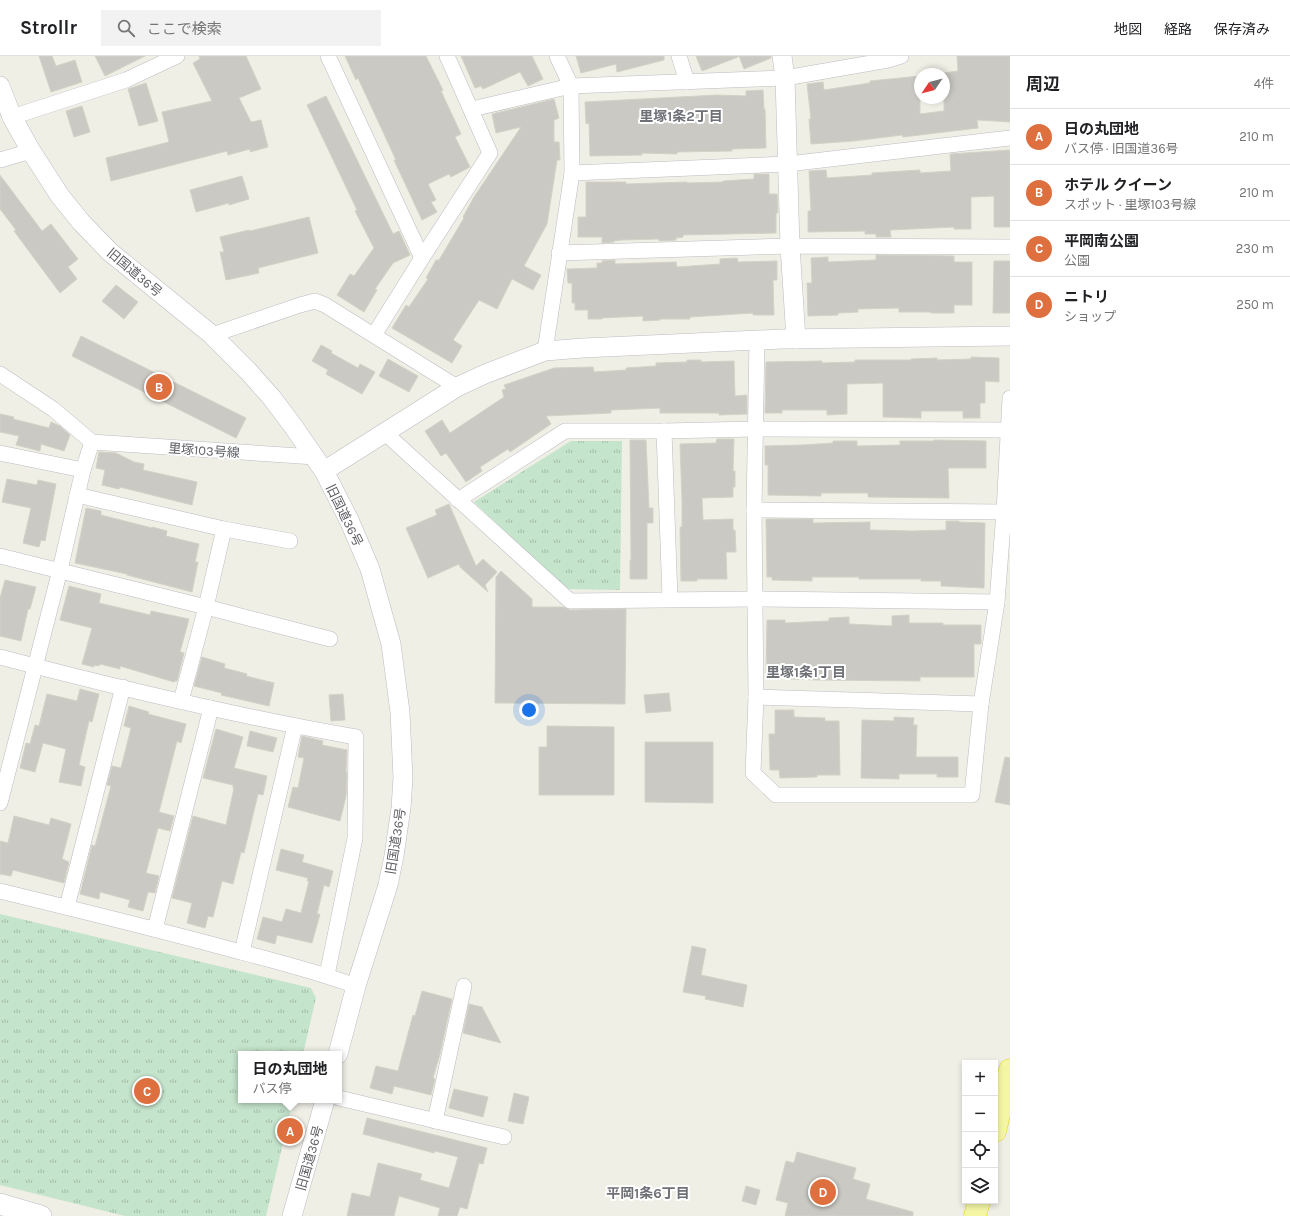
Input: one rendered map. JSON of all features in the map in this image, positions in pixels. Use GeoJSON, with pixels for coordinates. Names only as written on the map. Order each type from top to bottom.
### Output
{"type":"FeatureCollection","features":[{"type":"Feature","properties":{"kind":"highway"},"geometry":{"type":"LineString","coordinates":[[998,1119],[1009,1074]]}},
{"type":"Feature","properties":{"kind":"highway"},"geometry":{"type":"LineString","coordinates":[[975,1216],[978,1204]]}},
{"type":"Feature","properties":{"kind":"main road"},"geometry":{"type":"LineString","coordinates":[[0,1204],[41,1216]]}},
{"type":"Feature","properties":{"kind":"street"},"geometry":{"type":"LineString","coordinates":[[12,117],[126,80],[177,56]]}},
{"type":"Feature","properties":{"kind":"street"},"geometry":{"type":"LineString","coordinates":[[328,56],[422,258]]}},
{"type":"Feature","properties":{"kind":"street"},"geometry":{"type":"LineString","coordinates":[[374,335],[490,153],[472,109],[447,56]]}},
{"type":"Feature","properties":{"kind":"street"},"geometry":{"type":"LineString","coordinates":[[545,351],[572,173],[571,86],[557,56]]}},
{"type":"Feature","properties":{"kind":"street"},"geometry":{"type":"LineString","coordinates":[[680,56],[686,82]]}},
{"type":"Feature","properties":{"kind":"street"},"geometry":{"type":"LineString","coordinates":[[782,56],[785,78],[790,246],[796,339]]}},
{"type":"Feature","properties":{"kind":"street"},"geometry":{"type":"LineString","coordinates":[[472,109],[571,86],[785,78],[892,57]]}},
{"type":"Feature","properties":{"kind":"street","name":"旧国道36号"},"geometry":{"type":"LineString","coordinates":[[0,86],[12,117],[31,151],[60,196],[81,222],[110,252],[212,336],[248,371],[272,398],[320,464],[349,520],[370,569],[391,644],[400,712],[403,778],[398,834],[388,885],[356,986],[339,1051]]}},
{"type":"Feature","properties":{"kind":"street"},"geometry":{"type":"LineString","coordinates":[[572,173],[788,164],[1010,138]]}},
{"type":"Feature","properties":{"kind":"street"},"geometry":{"type":"LineString","coordinates":[[0,160],[31,151]]}},
{"type":"Feature","properties":{"kind":"street"},"geometry":{"type":"LineString","coordinates":[[559,253],[790,246],[1010,247]]}},
{"type":"Feature","properties":{"kind":"street"},"geometry":{"type":"LineString","coordinates":[[212,336],[300,304],[315,301],[325,305],[457,387]]}},
{"type":"Feature","properties":{"kind":"street"},"geometry":{"type":"LineString","coordinates":[[320,464],[384,432],[457,387],[485,374],[545,351],[757,340],[1010,336]]}},
{"type":"Feature","properties":{"kind":"street"},"geometry":{"type":"LineString","coordinates":[[757,340],[754,510],[756,697],[753,774],[776,796],[972,795],[981,704],[997,602],[1004,512],[1010,398]]}},
{"type":"Feature","properties":{"kind":"street"},"geometry":{"type":"LineString","coordinates":[[0,374],[53,409],[92,442],[83,470],[36,667],[0,803]]}},
{"type":"Feature","properties":{"kind":"street"},"geometry":{"type":"LineString","coordinates":[[458,500],[565,431],[756,429],[1008,430]]}},
{"type":"Feature","properties":{"kind":"street"},"geometry":{"type":"LineString","coordinates":[[664,431],[670,599]]}},
{"type":"Feature","properties":{"kind":"street"},"geometry":{"type":"LineString","coordinates":[[384,432],[570,601],[756,599],[997,602]]}},
{"type":"Feature","properties":{"kind":"street","name":"里塚103号線"},"geometry":{"type":"LineString","coordinates":[[92,442],[320,464]]}},
{"type":"Feature","properties":{"kind":"street"},"geometry":{"type":"LineString","coordinates":[[0,453],[83,470]]}},
{"type":"Feature","properties":{"kind":"street"},"geometry":{"type":"LineString","coordinates":[[77,495],[224,529],[290,541]]}},
{"type":"Feature","properties":{"kind":"street"},"geometry":{"type":"LineString","coordinates":[[754,510],[1004,512]]}},
{"type":"Feature","properties":{"kind":"street"},"geometry":{"type":"LineString","coordinates":[[181,701],[206,606],[224,529]]}},
{"type":"Feature","properties":{"kind":"street"},"geometry":{"type":"LineString","coordinates":[[0,556],[206,606],[330,639]]}},
{"type":"Feature","properties":{"kind":"street"},"geometry":{"type":"LineString","coordinates":[[0,657],[36,667],[211,708],[356,737],[355,838],[327,975]]}},
{"type":"Feature","properties":{"kind":"street"},"geometry":{"type":"LineString","coordinates":[[67,908],[123,687]]}},
{"type":"Feature","properties":{"kind":"street"},"geometry":{"type":"LineString","coordinates":[[756,697],[981,704]]}},
{"type":"Feature","properties":{"kind":"street"},"geometry":{"type":"LineString","coordinates":[[155,929],[211,708]]}},
{"type":"Feature","properties":{"kind":"street"},"geometry":{"type":"LineString","coordinates":[[242,952],[295,726]]}},
{"type":"Feature","properties":{"kind":"street"},"geometry":{"type":"LineString","coordinates":[[0,892],[155,929],[327,975],[356,986]]}},
{"type":"Feature","properties":{"kind":"street"},"geometry":{"type":"LineString","coordinates":[[435,1121],[464,986]]}},
{"type":"Feature","properties":{"kind":"street"},"geometry":{"type":"LineString","coordinates":[[342,1099],[504,1137]]}},
{"type":"Feature","properties":{"kind":"street","name":"旧国道36号"},"geometry":{"type":"LineString","coordinates":[[292,1216],[324,1103]]}},
{"type":"Feature","properties":{"kind":"green space"},"geometry":{"type":"Polygon","coordinates":[[[571,441],[622,441],[620,590],[565,589],[474,502],[571,441]]]}},
{"type":"Feature","properties":{"kind":"green space"},"geometry":{"type":"Polygon","coordinates":[[[0,914],[311,988],[316,998],[304,1051],[238,1051],[238,1103],[292,1103],[266,1216],[125,1216],[0,1185],[0,914]]]}},
{"type":"Feature","properties":{"kind":"building"},"geometry":{"type":"Polygon","coordinates":[[[39,56],[52,56],[56,66],[75,60],[82,82],[51,92],[39,56]]]}},
{"type":"Feature","properties":{"kind":"building"},"geometry":{"type":"Polygon","coordinates":[[[95,56],[145,56],[105,76],[95,56]]]}},
{"type":"Feature","properties":{"kind":"building"},"geometry":{"type":"Polygon","coordinates":[[[199,56],[246,56],[261,89],[239,98],[251,122],[261,120],[268,147],[250,152],[250,149],[228,155],[227,151],[111,181],[106,158],[169,142],[162,112],[212,101],[193,63],[200,59],[199,56]]]}},
{"type":"Feature","properties":{"kind":"building"},"geometry":{"type":"Polygon","coordinates":[[[345,56],[426,56],[443,90],[441,91],[461,134],[455,137],[470,167],[451,177],[449,174],[428,184],[436,200],[431,202],[437,212],[422,220],[358,78],[356,80],[345,56]]]}},
{"type":"Feature","properties":{"kind":"building"},"geometry":{"type":"Polygon","coordinates":[[[461,56],[532,56],[543,79],[528,86],[520,72],[483,89],[481,86],[475,88],[461,56]]]}},
{"type":"Feature","properties":{"kind":"building"},"geometry":{"type":"Polygon","coordinates":[[[576,56],[664,56],[664,60],[617,72],[616,64],[581,73],[576,56]]]}},
{"type":"Feature","properties":{"kind":"building"},"geometry":{"type":"Polygon","coordinates":[[[696,56],[738,56],[738,57],[702,71],[696,56]]]}},
{"type":"Feature","properties":{"kind":"building"},"geometry":{"type":"Polygon","coordinates":[[[739,56],[771,56],[771,58],[744,69],[739,56]]]}},
{"type":"Feature","properties":{"kind":"building"},"geometry":{"type":"Polygon","coordinates":[[[957,56],[1010,56],[1010,122],[977,120],[978,128],[903,137],[902,135],[854,141],[811,144],[809,119],[811,119],[807,84],[823,82],[824,90],[870,83],[870,81],[914,77],[914,104],[920,104],[920,114],[944,111],[944,104],[950,104],[950,72],[958,71],[957,56]]]}},
{"type":"Feature","properties":{"kind":"building"},"geometry":{"type":"Polygon","coordinates":[[[146,83],[158,121],[139,126],[128,89],[146,83]]]}},
{"type":"Feature","properties":{"kind":"building"},"geometry":{"type":"Polygon","coordinates":[[[763,90],[766,148],[732,149],[732,151],[677,152],[677,154],[642,153],[642,155],[590,156],[589,123],[586,124],[585,102],[717,95],[746,96],[746,91],[763,90]]]}},
{"type":"Feature","properties":{"kind":"building"},"geometry":{"type":"Polygon","coordinates":[[[326,96],[393,234],[399,231],[410,255],[393,263],[375,289],[377,290],[364,312],[337,295],[350,274],[354,276],[374,248],[355,211],[357,210],[307,105],[326,96]]]}},
{"type":"Feature","properties":{"kind":"building"},"geometry":{"type":"Polygon","coordinates":[[[554,99],[559,118],[554,120],[554,142],[559,142],[560,160],[557,160],[547,224],[524,266],[541,275],[533,290],[512,279],[497,309],[479,300],[453,340],[462,346],[452,363],[392,328],[406,305],[409,307],[428,279],[426,278],[436,260],[439,260],[464,218],[463,217],[474,197],[521,127],[496,133],[492,114],[554,99]]]}},
{"type":"Feature","properties":{"kind":"building"},"geometry":{"type":"Polygon","coordinates":[[[82,106],[90,132],[74,137],[66,111],[82,106]]]}},
{"type":"Feature","properties":{"kind":"building"},"geometry":{"type":"Polygon","coordinates":[[[1010,150],[1010,227],[994,227],[994,196],[971,197],[971,229],[954,229],[954,227],[890,230],[891,237],[876,237],[876,234],[865,234],[865,231],[808,232],[808,211],[811,211],[809,171],[826,170],[827,178],[920,170],[920,173],[951,171],[950,154],[1010,150]]]}},
{"type":"Feature","properties":{"kind":"building"},"geometry":{"type":"Polygon","coordinates":[[[754,174],[769,174],[769,194],[777,194],[778,213],[776,213],[776,233],[683,235],[683,237],[676,238],[676,240],[621,240],[602,243],[602,237],[578,237],[578,217],[586,217],[586,182],[626,182],[626,184],[723,182],[754,179],[754,174]]]}},
{"type":"Feature","properties":{"kind":"building"},"geometry":{"type":"Polygon","coordinates":[[[0,175],[42,231],[51,224],[78,259],[68,267],[77,279],[60,293],[14,231],[16,230],[0,209],[0,175]]]}},
{"type":"Feature","properties":{"kind":"building"},"geometry":{"type":"Polygon","coordinates":[[[242,176],[249,199],[196,212],[190,190],[242,176]]]}},
{"type":"Feature","properties":{"kind":"building"},"geometry":{"type":"Polygon","coordinates":[[[309,217],[318,253],[258,268],[259,273],[226,280],[220,252],[224,252],[220,237],[309,217]]]}},
{"type":"Feature","properties":{"kind":"building"},"geometry":{"type":"Polygon","coordinates":[[[876,255],[954,256],[954,262],[972,262],[972,305],[954,305],[954,313],[899,312],[899,308],[858,309],[858,312],[838,313],[838,315],[808,316],[807,283],[812,283],[811,258],[828,257],[828,262],[876,260],[876,255]]]}},
{"type":"Feature","properties":{"kind":"building"},"geometry":{"type":"Polygon","coordinates":[[[737,258],[738,262],[777,261],[777,280],[773,280],[774,315],[753,315],[753,313],[690,317],[690,319],[660,319],[643,321],[643,316],[588,319],[588,310],[575,310],[575,303],[572,303],[572,283],[568,283],[567,269],[597,268],[597,263],[615,260],[615,264],[676,262],[677,267],[720,264],[720,259],[737,258]]]}},
{"type":"Feature","properties":{"kind":"building"},"geometry":{"type":"Polygon","coordinates":[[[994,261],[1010,261],[1010,313],[993,313],[994,261]]]}},
{"type":"Feature","properties":{"kind":"building"},"geometry":{"type":"Polygon","coordinates":[[[116,285],[138,302],[124,319],[102,301],[116,285]]]}},
{"type":"Feature","properties":{"kind":"building"},"geometry":{"type":"Polygon","coordinates":[[[81,336],[246,418],[236,438],[72,356],[81,336]]]}},
{"type":"Feature","properties":{"kind":"building"},"geometry":{"type":"Polygon","coordinates":[[[321,345],[332,351],[331,353],[358,368],[360,364],[375,372],[362,394],[326,374],[328,370],[312,361],[321,345]]]}},
{"type":"Feature","properties":{"kind":"building"},"geometry":{"type":"Polygon","coordinates":[[[971,357],[999,358],[999,382],[985,381],[985,403],[980,403],[980,418],[963,418],[963,411],[921,411],[921,418],[883,417],[883,383],[847,384],[847,414],[827,415],[827,410],[782,410],[782,413],[765,413],[766,362],[822,361],[822,363],[855,362],[855,360],[911,360],[937,358],[937,360],[971,359],[971,357]]]}},
{"type":"Feature","properties":{"kind":"building"},"geometry":{"type":"Polygon","coordinates":[[[388,359],[418,376],[409,392],[379,376],[388,359]]]}},
{"type":"Feature","properties":{"kind":"building"},"geometry":{"type":"Polygon","coordinates":[[[687,360],[701,360],[701,362],[734,361],[735,396],[747,395],[747,414],[719,415],[719,413],[660,413],[660,408],[611,410],[611,413],[546,416],[551,424],[510,452],[508,449],[480,467],[482,471],[466,482],[446,453],[441,456],[425,431],[442,420],[450,433],[504,397],[502,390],[506,389],[504,385],[554,368],[593,367],[594,372],[626,370],[626,368],[656,366],[656,363],[687,362],[687,360]]]}},
{"type":"Feature","properties":{"kind":"building"},"geometry":{"type":"Polygon","coordinates":[[[0,414],[14,417],[13,419],[49,428],[51,422],[60,426],[70,435],[64,451],[41,444],[40,451],[16,445],[19,436],[0,432],[0,414]]]}},
{"type":"Feature","properties":{"kind":"building"},"geometry":{"type":"Polygon","coordinates":[[[717,439],[734,439],[733,471],[735,471],[735,487],[733,487],[733,497],[702,498],[703,520],[733,519],[736,552],[726,552],[727,579],[697,579],[697,581],[681,581],[680,527],[682,527],[682,500],[680,444],[716,443],[717,439]]]}},
{"type":"Feature","properties":{"kind":"building"},"geometry":{"type":"Polygon","coordinates":[[[630,440],[646,440],[649,508],[653,508],[653,523],[647,523],[647,579],[630,579],[630,440]]]}},
{"type":"Feature","properties":{"kind":"building"},"geometry":{"type":"Polygon","coordinates":[[[833,441],[857,441],[857,446],[900,445],[900,441],[986,441],[986,468],[948,468],[949,498],[868,497],[868,493],[821,493],[821,496],[768,495],[768,465],[765,465],[765,446],[833,443],[833,441]]]}},
{"type":"Feature","properties":{"kind":"building"},"geometry":{"type":"Polygon","coordinates":[[[99,452],[116,453],[134,462],[144,464],[143,470],[197,482],[192,505],[120,487],[119,489],[102,485],[105,470],[96,468],[99,452]]]}},
{"type":"Feature","properties":{"kind":"building"},"geometry":{"type":"Polygon","coordinates":[[[7,479],[37,485],[38,480],[56,484],[45,541],[41,540],[39,547],[23,543],[31,508],[2,502],[7,479]]]}},
{"type":"Feature","properties":{"kind":"building"},"geometry":{"type":"Polygon","coordinates":[[[449,504],[476,566],[483,559],[497,572],[485,585],[488,592],[460,567],[459,564],[428,578],[406,528],[437,515],[435,510],[449,504]]]}},
{"type":"Feature","properties":{"kind":"building"},"geometry":{"type":"Polygon","coordinates":[[[86,508],[101,511],[101,515],[167,531],[166,536],[199,544],[195,562],[198,562],[192,592],[127,574],[75,563],[86,508]]]}},
{"type":"Feature","properties":{"kind":"building"},"geometry":{"type":"Polygon","coordinates":[[[766,519],[813,519],[813,523],[870,522],[870,530],[912,531],[946,530],[946,521],[985,523],[984,588],[941,586],[941,581],[921,581],[921,579],[812,577],[812,581],[772,580],[772,577],[767,577],[766,519]]]}},
{"type":"Feature","properties":{"kind":"building"},"geometry":{"type":"Polygon","coordinates":[[[501,571],[532,599],[532,607],[563,607],[570,610],[626,609],[625,704],[495,703],[496,577],[501,571]]]}},
{"type":"Feature","properties":{"kind":"building"},"geometry":{"type":"Polygon","coordinates":[[[5,580],[36,587],[30,609],[28,609],[21,641],[0,636],[0,598],[5,580]]]}},
{"type":"Feature","properties":{"kind":"building"},"geometry":{"type":"Polygon","coordinates":[[[69,586],[101,594],[99,603],[150,615],[151,611],[189,619],[180,652],[184,653],[177,681],[174,682],[120,666],[120,669],[100,664],[99,666],[94,665],[94,667],[82,664],[92,628],[60,620],[69,586]]]}},
{"type":"Feature","properties":{"kind":"building"},"geometry":{"type":"Polygon","coordinates":[[[909,615],[909,623],[981,625],[981,644],[974,644],[974,677],[920,677],[920,681],[818,680],[791,679],[791,673],[766,673],[767,620],[785,620],[785,623],[829,621],[829,618],[849,617],[849,624],[892,626],[892,616],[909,615]]]}},
{"type":"Feature","properties":{"kind":"building"},"geometry":{"type":"Polygon","coordinates":[[[202,657],[225,664],[224,668],[247,674],[246,676],[274,683],[269,706],[221,695],[222,693],[194,686],[202,657]]]}},
{"type":"Feature","properties":{"kind":"building"},"geometry":{"type":"Polygon","coordinates":[[[80,689],[99,694],[92,722],[89,721],[79,765],[85,767],[81,786],[59,782],[66,749],[43,743],[35,772],[20,768],[26,743],[30,744],[35,725],[39,726],[47,694],[77,701],[80,689]]]}},
{"type":"Feature","properties":{"kind":"building"},"geometry":{"type":"Polygon","coordinates":[[[669,693],[671,711],[646,713],[644,695],[669,693]]]}},
{"type":"Feature","properties":{"kind":"building"},"geometry":{"type":"Polygon","coordinates":[[[343,694],[345,720],[331,721],[329,695],[343,694]]]}},
{"type":"Feature","properties":{"kind":"building"},"geometry":{"type":"Polygon","coordinates":[[[129,706],[149,712],[148,714],[186,724],[181,743],[177,741],[159,812],[174,816],[170,831],[158,828],[146,873],[159,876],[155,893],[148,892],[143,911],[128,907],[130,900],[100,892],[99,899],[80,894],[92,845],[95,846],[111,786],[107,785],[112,766],[121,768],[131,728],[124,726],[129,706]]]}},
{"type":"Feature","properties":{"kind":"building"},"geometry":{"type":"Polygon","coordinates":[[[775,710],[794,710],[794,717],[825,718],[825,721],[839,721],[840,775],[780,778],[779,770],[770,770],[769,734],[775,734],[775,710]]]}},
{"type":"Feature","properties":{"kind":"building"},"geometry":{"type":"Polygon","coordinates":[[[894,717],[914,718],[913,725],[917,725],[916,757],[958,757],[958,777],[937,777],[937,774],[899,774],[899,779],[861,778],[862,720],[894,721],[894,717]]]}},
{"type":"Feature","properties":{"kind":"building"},"geometry":{"type":"Polygon","coordinates":[[[547,726],[614,727],[614,795],[539,795],[539,747],[547,747],[547,726]]]}},
{"type":"Feature","properties":{"kind":"building"},"geometry":{"type":"Polygon","coordinates":[[[216,729],[243,737],[234,768],[267,776],[263,795],[258,794],[244,853],[241,852],[233,884],[222,881],[213,917],[208,916],[205,928],[187,923],[192,903],[172,898],[193,816],[226,825],[234,788],[233,785],[203,778],[216,729]]]}},
{"type":"Feature","properties":{"kind":"building"},"geometry":{"type":"Polygon","coordinates":[[[250,731],[277,738],[273,752],[247,746],[250,731]]]}},
{"type":"Feature","properties":{"kind":"building"},"geometry":{"type":"Polygon","coordinates":[[[302,736],[323,741],[322,745],[347,750],[346,796],[340,821],[288,807],[293,787],[298,788],[304,758],[298,757],[302,736]]]}},
{"type":"Feature","properties":{"kind":"building"},"geometry":{"type":"Polygon","coordinates":[[[645,742],[713,742],[713,803],[645,802],[645,742]]]}},
{"type":"Feature","properties":{"kind":"building"},"geometry":{"type":"Polygon","coordinates":[[[1005,757],[1010,758],[1010,805],[995,802],[1005,757]]]}},
{"type":"Feature","properties":{"kind":"building"},"geometry":{"type":"Polygon","coordinates":[[[14,816],[49,825],[51,818],[71,824],[62,859],[69,862],[64,883],[13,870],[11,876],[0,874],[0,841],[8,843],[14,816]]]}},
{"type":"Feature","properties":{"kind":"building"},"geometry":{"type":"Polygon","coordinates":[[[281,849],[304,855],[302,862],[333,871],[329,887],[324,885],[317,914],[320,914],[312,943],[277,935],[275,944],[257,939],[263,917],[282,922],[286,909],[301,913],[309,881],[307,881],[308,878],[276,870],[281,849]]]}},
{"type":"Feature","properties":{"kind":"building"},"geometry":{"type":"Polygon","coordinates":[[[692,946],[706,949],[701,975],[747,985],[743,1007],[705,999],[706,996],[683,992],[692,946]]]}},
{"type":"Feature","properties":{"kind":"building"},"geometry":{"type":"Polygon","coordinates":[[[422,991],[452,999],[433,1078],[435,1079],[431,1095],[394,1086],[392,1094],[370,1088],[376,1066],[398,1071],[413,1015],[415,1016],[422,991]]]}},
{"type":"Feature","properties":{"kind":"building"},"geometry":{"type":"Polygon","coordinates":[[[469,1004],[482,1007],[501,1043],[463,1033],[469,1004]]]}},
{"type":"Feature","properties":{"kind":"building"},"geometry":{"type":"Polygon","coordinates":[[[454,1089],[488,1097],[483,1117],[449,1108],[454,1089]]]}},
{"type":"Feature","properties":{"kind":"building"},"geometry":{"type":"Polygon","coordinates":[[[514,1093],[529,1097],[523,1124],[508,1121],[514,1093]]]}},
{"type":"Feature","properties":{"kind":"building"},"geometry":{"type":"Polygon","coordinates":[[[367,1118],[487,1148],[483,1164],[479,1163],[467,1209],[460,1207],[457,1216],[438,1216],[440,1208],[399,1196],[394,1216],[347,1216],[352,1193],[370,1197],[378,1163],[422,1174],[420,1180],[449,1188],[458,1157],[435,1151],[434,1153],[363,1134],[367,1118]]]}},
{"type":"Feature","properties":{"kind":"building"},"geometry":{"type":"Polygon","coordinates":[[[797,1152],[856,1168],[853,1179],[870,1184],[866,1199],[913,1212],[913,1216],[785,1216],[788,1203],[776,1200],[786,1161],[794,1163],[797,1152]]]}},
{"type":"Feature","properties":{"kind":"building"},"geometry":{"type":"Polygon","coordinates":[[[746,1186],[760,1190],[756,1205],[742,1201],[746,1186]]]}},
{"type":"Feature","properties":{"kind":"place","name":"ホテル クイーン"},"geometry":{"type":"Point","coordinates":[159,387]}},
{"type":"Feature","properties":{"kind":"place","name":"平岡南公園"},"geometry":{"type":"Point","coordinates":[147,1091]}},
{"type":"Feature","properties":{"kind":"place","name":"日の丸団地"},"geometry":{"type":"Point","coordinates":[290,1131]}},
{"type":"Feature","properties":{"kind":"place","name":"ニトリ"},"geometry":{"type":"Point","coordinates":[823,1192]}},
{"type":"Feature","properties":{"kind":"district","name":"里塚1条2丁目"},"geometry":{"type":"Point","coordinates":[681,116]}},
{"type":"Feature","properties":{"kind":"district","name":"里塚1条1丁目"},"geometry":{"type":"Point","coordinates":[806,672]}},
{"type":"Feature","properties":{"kind":"district","name":"平岡1条6丁目"},"geometry":{"type":"Point","coordinates":[648,1193]}}]}
